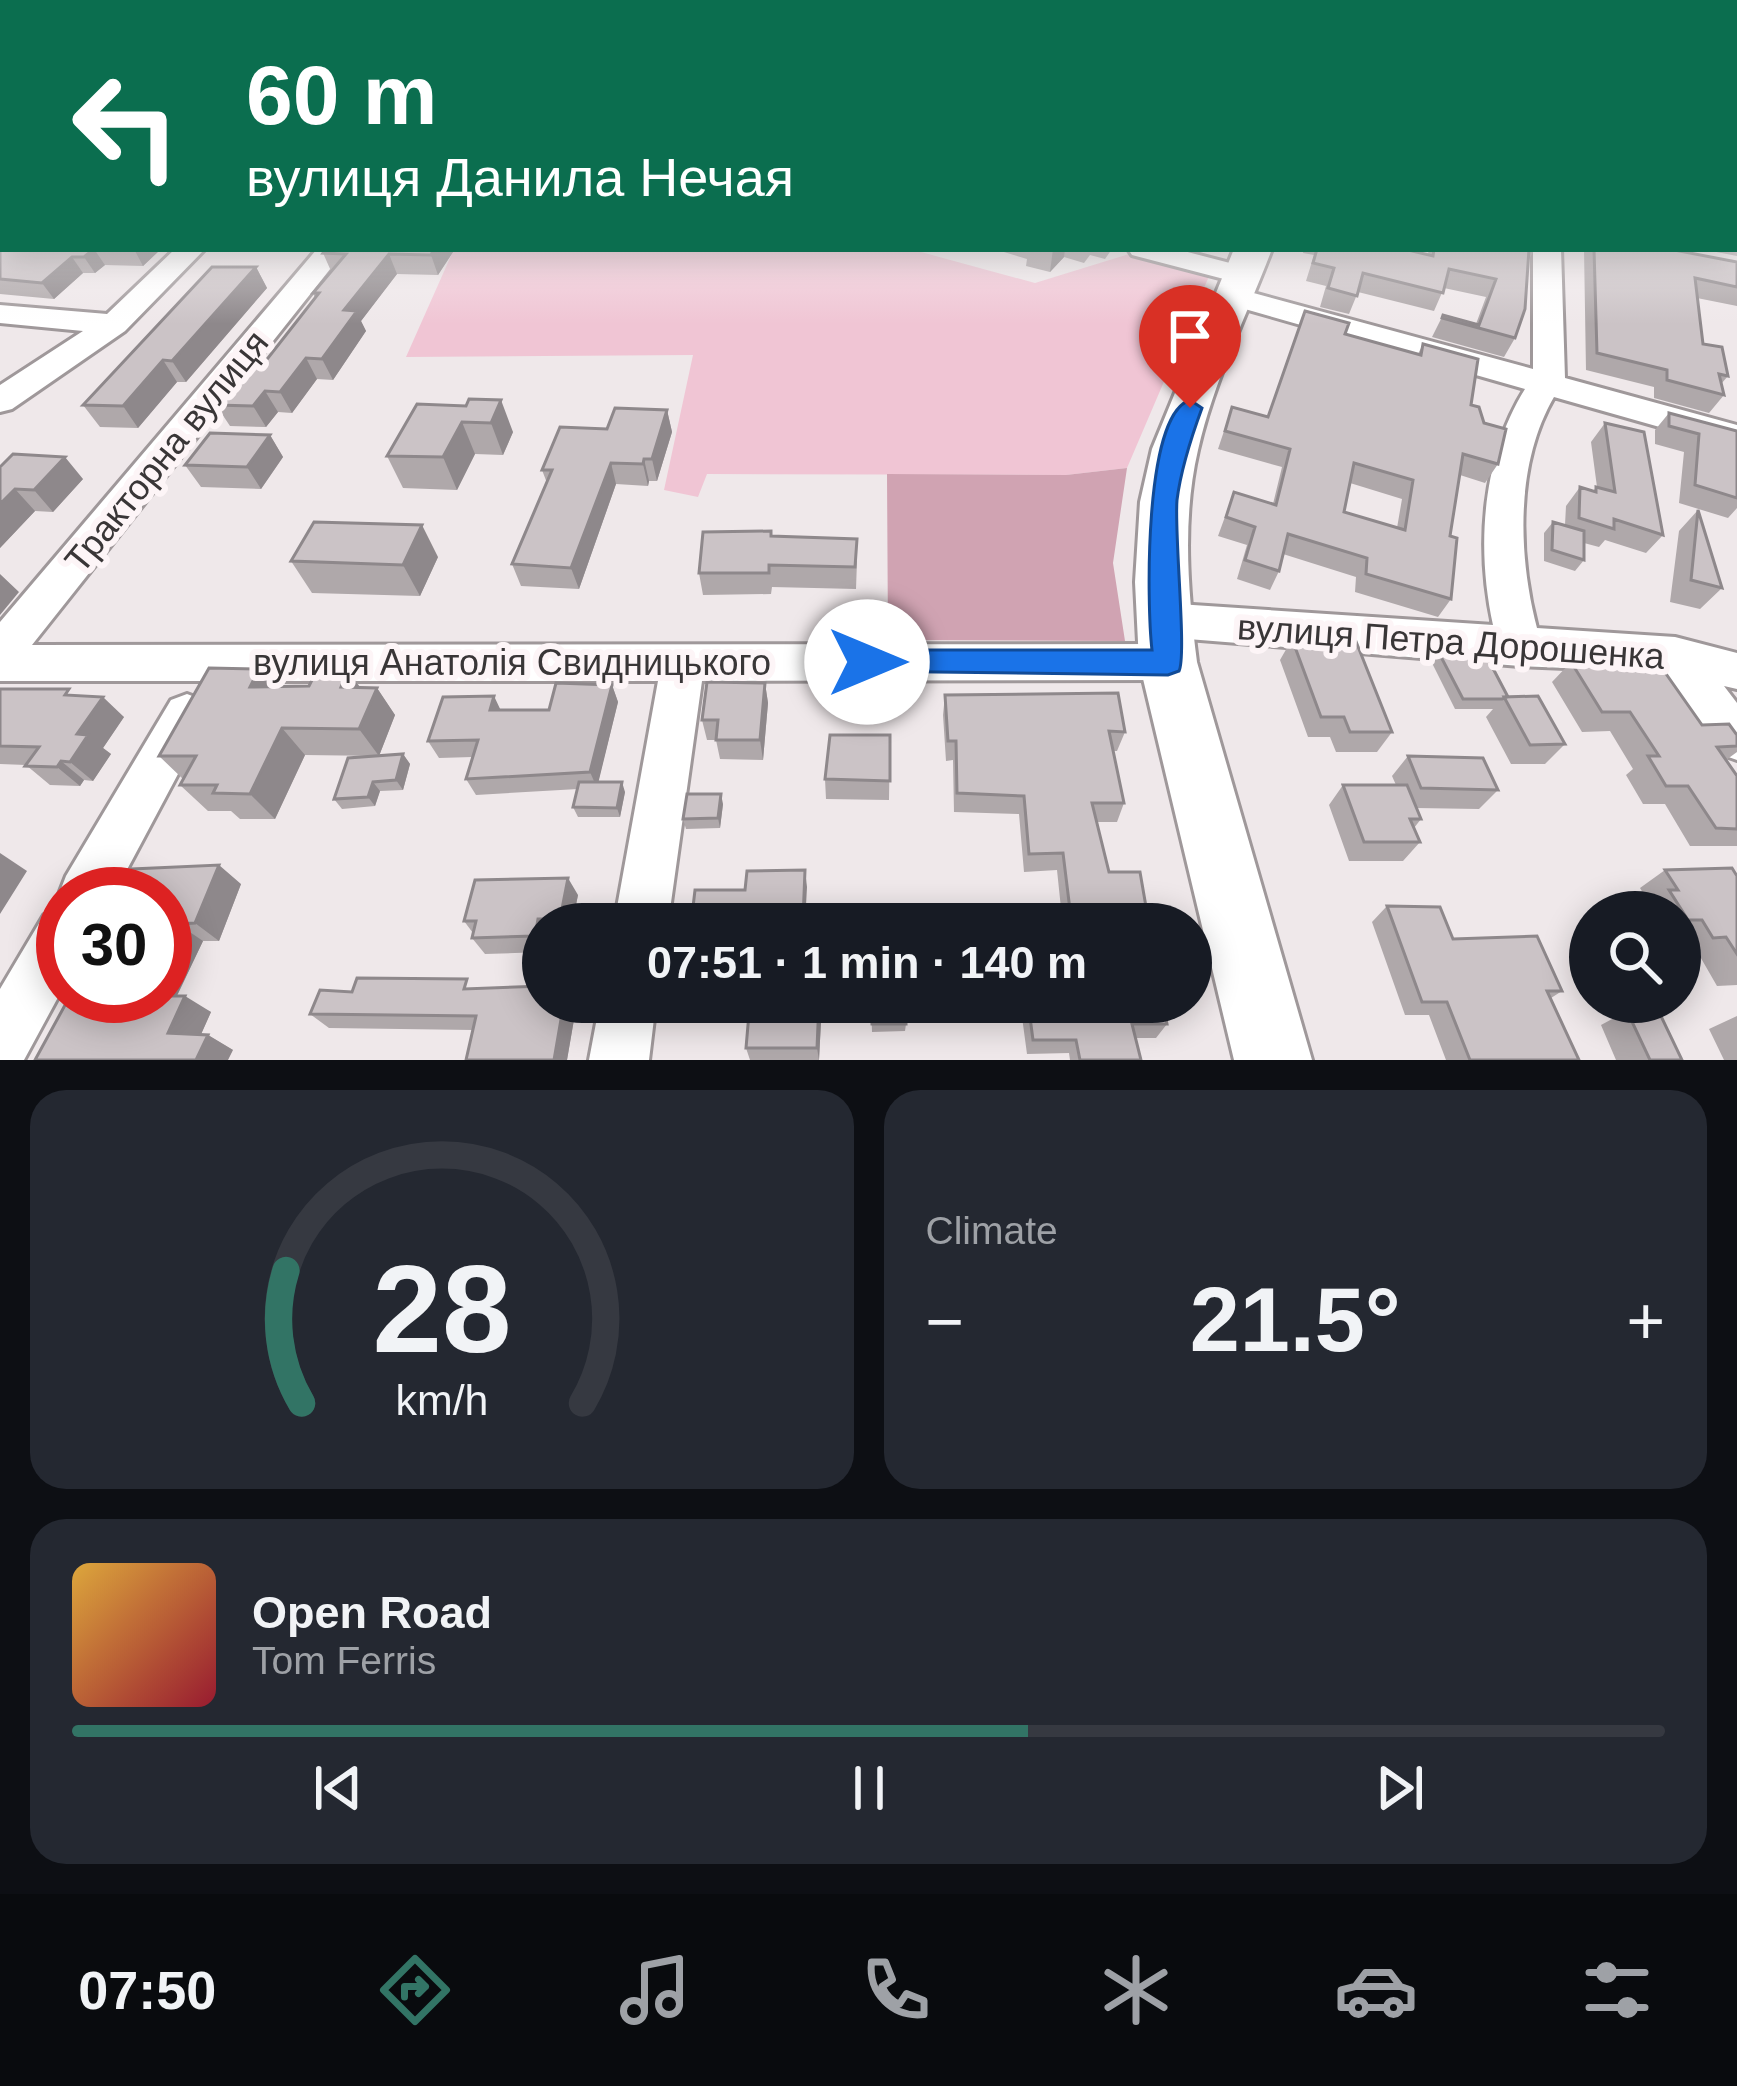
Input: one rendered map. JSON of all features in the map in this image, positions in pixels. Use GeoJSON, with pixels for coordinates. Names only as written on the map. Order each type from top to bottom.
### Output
{"type":"FeatureCollection","features":[{"type":"Feature","properties":{"kind":"main road"},"geometry":{"type":"LineString","coordinates":[[1243,273],[1176,446],[1164,502],[1166,641],[1274,1060]]}},
{"type":"Feature","properties":{"kind":"street"},"geometry":{"type":"LineString","coordinates":[[0,401],[114,324],[188,252]]}},
{"type":"Feature","properties":{"kind":"street","name":"Тракторна вулиця"},"geometry":{"type":"LineString","coordinates":[[0,653],[330,252]]}},
{"type":"Feature","properties":{"kind":"street"},"geometry":{"type":"LineString","coordinates":[[1155,252],[1243,273],[1543,386],[1737,437]]}},
{"type":"Feature","properties":{"kind":"street"},"geometry":{"type":"LineString","coordinates":[[1520,648],[1508,602],[1503,517],[1535,393],[1550,375],[1547,252]]}},
{"type":"Feature","properties":{"kind":"street"},"geometry":{"type":"LineString","coordinates":[[0,314],[114,324]]}},
{"type":"Feature","properties":{"kind":"street","name":"вулиця Петра Дорошенка"},"geometry":{"type":"LineString","coordinates":[[1166,641],[1675,655],[1737,671]]}},
{"type":"Feature","properties":{"kind":"street","name":"вулиця Анатолія Свидницького"},"geometry":{"type":"LineString","coordinates":[[0,662],[683,662],[1166,641]]}},
{"type":"Feature","properties":{"kind":"street"},"geometry":{"type":"LineString","coordinates":[[1675,655],[1737,739]]}},
{"type":"Feature","properties":{"kind":"street"},"geometry":{"type":"LineString","coordinates":[[101,867],[217,662]]}},
{"type":"Feature","properties":{"kind":"street"},"geometry":{"type":"LineString","coordinates":[[644,903],[683,662]]}},
{"type":"Feature","properties":{"kind":"street"},"geometry":{"type":"LineString","coordinates":[[0,1045],[36,982]]}},
{"type":"Feature","properties":{"kind":"street"},"geometry":{"type":"LineString","coordinates":[[619,1060],[625,1023]]}},
{"type":"Feature","properties":{"kind":"shaded area"},"geometry":{"type":"Polygon","coordinates":[[[453,252],[921,252],[1035,283],[1129,254],[1210,274],[1127,468],[1066,475],[707,474],[698,497],[664,490],[693,355],[406,357],[453,252]]]}},
{"type":"Feature","properties":{"kind":"shaded area"},"geometry":{"type":"Polygon","coordinates":[[[1127,468],[1113,563],[1125,641],[888,640],[887,474],[1066,475],[1127,468]]]}},
{"type":"Feature","properties":{"kind":"building"},"geometry":{"type":"Polygon","coordinates":[[[0,252],[90,252],[72,257],[42,283],[0,279],[0,252]]]}},
{"type":"Feature","properties":{"kind":"building"},"geometry":{"type":"Polygon","coordinates":[[[432,252],[389,254],[344,310],[357,311],[322,359],[306,358],[280,392],[265,391],[253,406],[216,405],[248,366],[261,367],[346,254],[323,253],[432,252]]]}},
{"type":"Feature","properties":{"kind":"building"},"geometry":{"type":"Polygon","coordinates":[[[1316,252],[1433,256],[1434,252],[1529,252],[1525,309],[1515,338],[1442,318],[1479,325],[1496,279],[1449,269],[1443,293],[1363,273],[1357,296],[1328,288],[1334,268],[1313,263],[1316,252]]]}},
{"type":"Feature","properties":{"kind":"building"},"geometry":{"type":"Polygon","coordinates":[[[1594,252],[1685,252],[1737,262],[1737,287],[1695,278],[1703,344],[1722,347],[1728,376],[1719,374],[1724,395],[1667,380],[1667,370],[1597,353],[1594,252]]]}},
{"type":"Feature","properties":{"kind":"building"},"geometry":{"type":"Polygon","coordinates":[[[212,267],[256,267],[172,361],[163,360],[123,406],[83,405],[212,267]]]}},
{"type":"Feature","properties":{"kind":"building"},"geometry":{"type":"Polygon","coordinates":[[[1305,311],[1349,323],[1345,334],[1421,355],[1423,344],[1478,359],[1471,405],[1479,407],[1484,423],[1506,429],[1498,464],[1463,454],[1450,536],[1457,538],[1451,599],[1366,574],[1367,558],[1288,534],[1279,571],[1245,560],[1255,527],[1226,517],[1234,492],[1276,505],[1290,449],[1225,431],[1232,407],[1268,417],[1305,311]],[[1354,463],[1344,512],[1405,530],[1413,480],[1354,463]]]}},
{"type":"Feature","properties":{"kind":"building"},"geometry":{"type":"Polygon","coordinates":[[[469,399],[501,400],[491,423],[462,422],[443,457],[387,456],[417,404],[466,406],[469,399]]]}},
{"type":"Feature","properties":{"kind":"building"},"geometry":{"type":"Polygon","coordinates":[[[615,408],[667,410],[652,459],[644,459],[643,464],[611,463],[571,568],[512,564],[552,470],[542,470],[560,427],[607,429],[615,408]]]}},
{"type":"Feature","properties":{"kind":"building"},"geometry":{"type":"Polygon","coordinates":[[[1669,413],[1737,431],[1737,498],[1695,485],[1699,434],[1669,426],[1669,413]]]}},
{"type":"Feature","properties":{"kind":"building"},"geometry":{"type":"Polygon","coordinates":[[[1605,423],[1644,432],[1663,535],[1614,519],[1614,529],[1579,518],[1580,487],[1615,492],[1605,423]]]}},
{"type":"Feature","properties":{"kind":"building"},"geometry":{"type":"Polygon","coordinates":[[[210,433],[270,435],[247,467],[185,465],[210,433]]]}},
{"type":"Feature","properties":{"kind":"building"},"geometry":{"type":"Polygon","coordinates":[[[13,454],[65,457],[34,490],[15,489],[0,504],[0,467],[13,454]]]}},
{"type":"Feature","properties":{"kind":"building"},"geometry":{"type":"Polygon","coordinates":[[[1698,510],[1722,588],[1691,580],[1698,510]]]}},
{"type":"Feature","properties":{"kind":"building"},"geometry":{"type":"Polygon","coordinates":[[[314,522],[422,525],[403,565],[291,561],[314,522]]]}},
{"type":"Feature","properties":{"kind":"building"},"geometry":{"type":"Polygon","coordinates":[[[1553,522],[1584,531],[1584,560],[1552,550],[1553,522]]]}},
{"type":"Feature","properties":{"kind":"building"},"geometry":{"type":"Polygon","coordinates":[[[771,531],[771,536],[857,539],[855,567],[769,565],[769,573],[699,573],[703,532],[771,531]]]}},
{"type":"Feature","properties":{"kind":"building"},"geometry":{"type":"Polygon","coordinates":[[[1292,639],[1355,639],[1392,732],[1350,732],[1344,717],[1321,717],[1292,639]]]}},
{"type":"Feature","properties":{"kind":"building"},"geometry":{"type":"Polygon","coordinates":[[[1439,653],[1487,657],[1508,697],[1463,699],[1439,653]]]}},
{"type":"Feature","properties":{"kind":"building"},"geometry":{"type":"Polygon","coordinates":[[[1657,661],[1702,725],[1729,724],[1737,735],[1737,746],[1717,747],[1737,776],[1737,829],[1716,828],[1688,786],[1666,786],[1648,756],[1659,756],[1630,712],[1602,712],[1571,662],[1657,661]]]}},
{"type":"Feature","properties":{"kind":"building"},"geometry":{"type":"Polygon","coordinates":[[[209,668],[259,669],[250,687],[309,686],[317,670],[348,670],[341,687],[377,688],[359,729],[282,728],[250,794],[213,793],[217,785],[180,785],[196,756],[159,756],[209,668]]]}},
{"type":"Feature","properties":{"kind":"building"},"geometry":{"type":"Polygon","coordinates":[[[707,682],[765,683],[760,740],[716,740],[718,720],[702,720],[707,682]]]}},
{"type":"Feature","properties":{"kind":"building"},"geometry":{"type":"Polygon","coordinates":[[[556,683],[612,685],[590,772],[466,779],[478,740],[428,741],[443,697],[494,696],[490,710],[549,710],[556,683]]]}},
{"type":"Feature","properties":{"kind":"building"},"geometry":{"type":"Polygon","coordinates":[[[0,689],[69,689],[65,695],[103,697],[77,734],[88,735],[70,762],[61,761],[57,767],[25,766],[39,747],[0,746],[0,689]]]}},
{"type":"Feature","properties":{"kind":"building"},"geometry":{"type":"Polygon","coordinates":[[[1118,693],[1125,732],[1109,731],[1124,803],[1092,803],[1109,872],[1140,872],[1145,903],[1069,903],[1063,853],[1029,854],[1024,796],[957,793],[956,741],[948,741],[945,695],[1118,693]]]}},
{"type":"Feature","properties":{"kind":"building"},"geometry":{"type":"Polygon","coordinates":[[[1538,696],[1565,744],[1530,745],[1504,697],[1538,696]]]}},
{"type":"Feature","properties":{"kind":"building"},"geometry":{"type":"Polygon","coordinates":[[[830,735],[890,735],[890,781],[825,779],[830,735]]]}},
{"type":"Feature","properties":{"kind":"building"},"geometry":{"type":"Polygon","coordinates":[[[403,754],[396,780],[373,782],[368,797],[334,799],[348,758],[403,754]]]}},
{"type":"Feature","properties":{"kind":"building"},"geometry":{"type":"Polygon","coordinates":[[[1408,756],[1483,758],[1498,790],[1421,788],[1408,756]]]}},
{"type":"Feature","properties":{"kind":"building"},"geometry":{"type":"Polygon","coordinates":[[[579,782],[622,782],[617,808],[573,807],[579,782]]]}},
{"type":"Feature","properties":{"kind":"building"},"geometry":{"type":"Polygon","coordinates":[[[1343,785],[1407,785],[1421,819],[1410,819],[1420,842],[1364,842],[1343,785]]]}},
{"type":"Feature","properties":{"kind":"building"},"geometry":{"type":"Polygon","coordinates":[[[687,794],[721,794],[718,818],[683,819],[687,794]]]}},
{"type":"Feature","properties":{"kind":"building"},"geometry":{"type":"Polygon","coordinates":[[[219,865],[195,923],[192,867],[176,867],[219,865]]]}},
{"type":"Feature","properties":{"kind":"building"},"geometry":{"type":"Polygon","coordinates":[[[1732,868],[1737,876],[1737,954],[1726,937],[1713,938],[1701,920],[1701,891],[1670,891],[1678,890],[1665,870],[1732,868]]]}},
{"type":"Feature","properties":{"kind":"building"},"geometry":{"type":"Polygon","coordinates":[[[805,870],[804,903],[693,903],[695,890],[745,890],[747,871],[805,870]]]}},
{"type":"Feature","properties":{"kind":"building"},"geometry":{"type":"Polygon","coordinates":[[[568,878],[563,903],[522,903],[522,936],[472,938],[476,921],[464,921],[475,880],[568,878]]]}},
{"type":"Feature","properties":{"kind":"building"},"geometry":{"type":"Polygon","coordinates":[[[1387,906],[1440,907],[1453,939],[1537,936],[1562,991],[1547,991],[1579,1060],[1470,1060],[1447,1002],[1422,1002],[1387,906]]]}},
{"type":"Feature","properties":{"kind":"building"},"geometry":{"type":"Polygon","coordinates":[[[357,978],[467,979],[464,989],[522,987],[522,1023],[560,1023],[554,1060],[466,1060],[476,1016],[310,1014],[320,990],[352,992],[357,978]]]}},
{"type":"Feature","properties":{"kind":"building"},"geometry":{"type":"Polygon","coordinates":[[[55,1023],[173,1023],[168,1033],[208,1035],[196,1060],[35,1060],[55,1023]]]}},
{"type":"Feature","properties":{"kind":"building"},"geometry":{"type":"Polygon","coordinates":[[[748,1023],[818,1023],[817,1048],[746,1048],[748,1023]]]}},
{"type":"Feature","properties":{"kind":"building"},"geometry":{"type":"Polygon","coordinates":[[[1031,1023],[1167,1024],[1132,1024],[1141,1060],[1080,1060],[1076,1040],[1033,1040],[1031,1023]]]}},
{"type":"Feature","properties":{"kind":"building"},"geometry":{"type":"Polygon","coordinates":[[[1633,1023],[1664,1023],[1682,1060],[1650,1060],[1633,1023]]]}},
{"type":"Feature","properties":{"kind":"route"},"geometry":{"type":"LineString","coordinates":[[867,662],[1168,662],[1163,620],[1164,502],[1190,408]]}}]}
